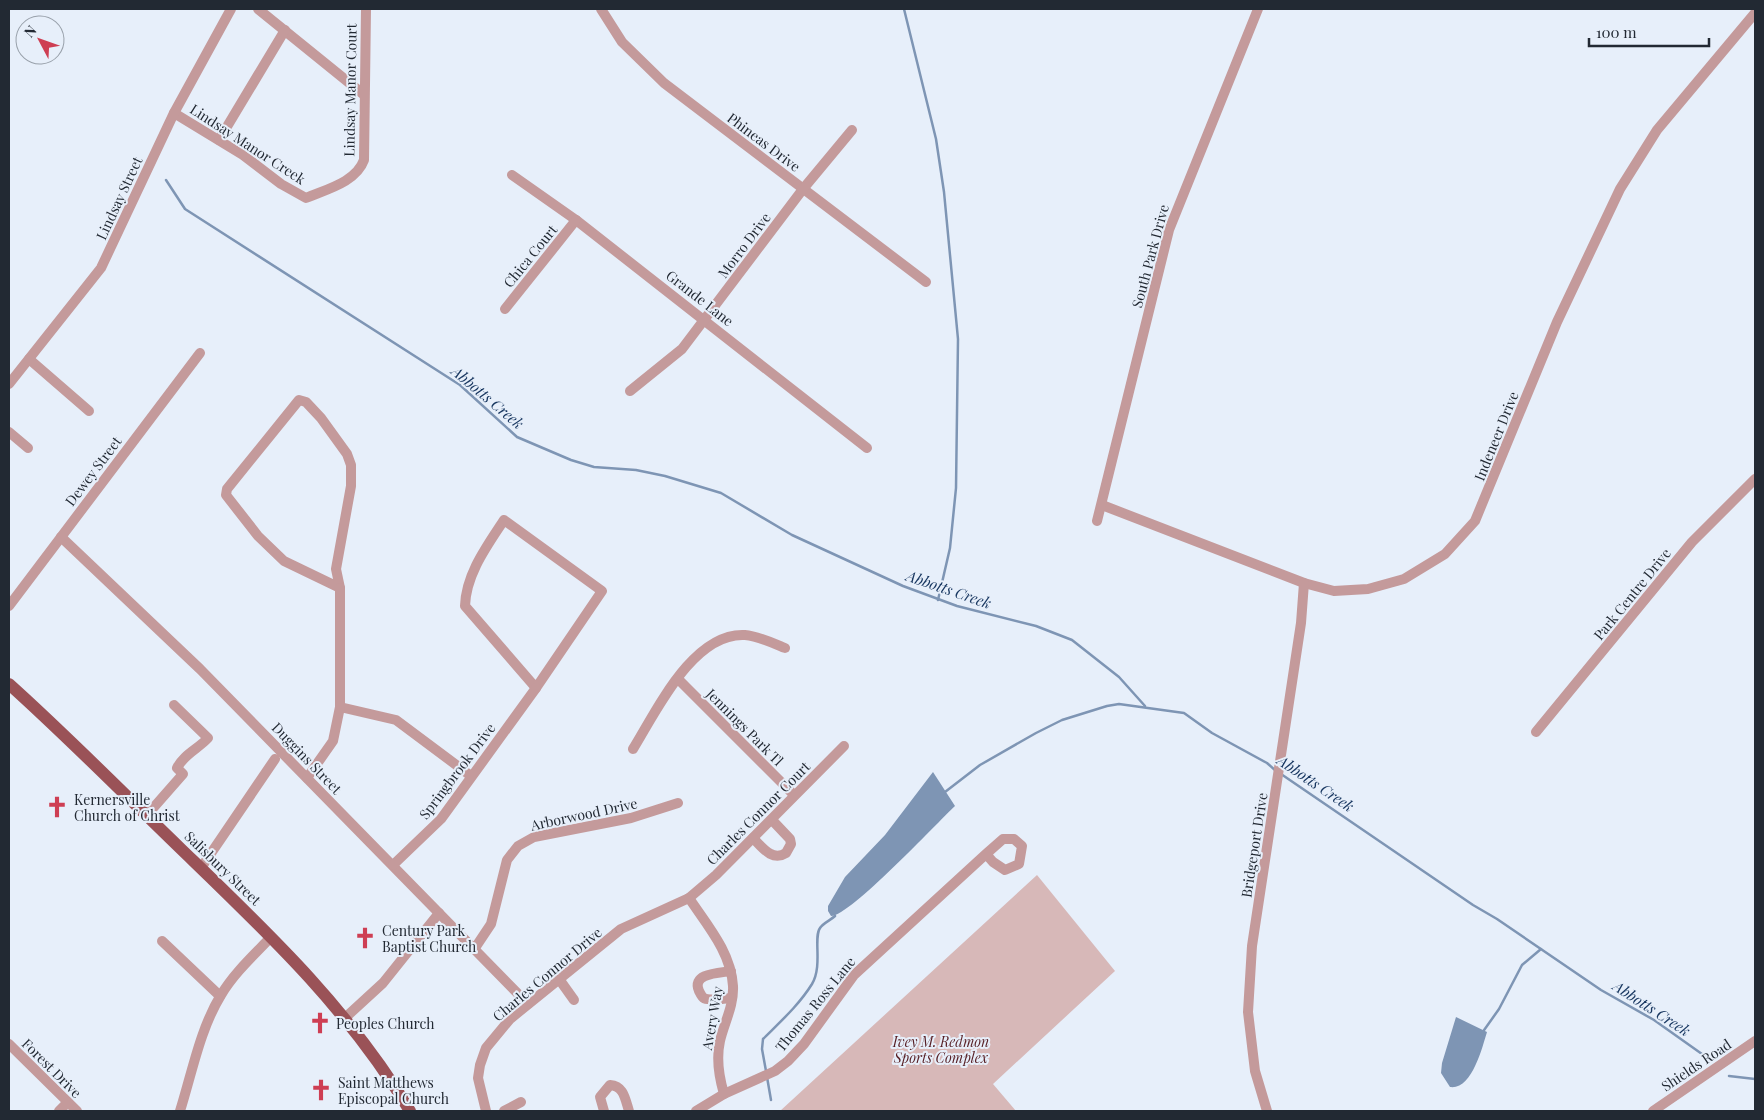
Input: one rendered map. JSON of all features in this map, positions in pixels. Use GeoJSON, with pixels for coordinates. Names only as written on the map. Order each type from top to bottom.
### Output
{"type":"FeatureCollection","features":[{"type":"Feature","properties":{"kind":"main road","name":"Salisbury Street"},"geometry":{"type":"LineString","coordinates":[[9,684],[55,725],[271,937],[346,1017],[410,1111]]}},
{"type":"Feature","properties":{"kind":"street","name":"Lindsay Street"},"geometry":{"type":"LineString","coordinates":[[9,384],[101,268],[174,113],[231,9]]}},
{"type":"Feature","properties":{"kind":"street"},"geometry":{"type":"LineString","coordinates":[[258,9],[363,94]]}},
{"type":"Feature","properties":{"kind":"street","name":"Lindsay Manor Court"},"geometry":{"type":"LineString","coordinates":[[306,198],[354,176],[364,160],[363,94],[366,9]]}},
{"type":"Feature","properties":{"kind":"street","name":"Phineas Drive"},"geometry":{"type":"LineString","coordinates":[[601,9],[622,42],[664,83],[926,282]]}},
{"type":"Feature","properties":{"kind":"street","name":"South Park Drive"},"geometry":{"type":"LineString","coordinates":[[1097,521],[1169,230],[1258,9]]}},
{"type":"Feature","properties":{"kind":"street","name":"Indeneer Drive"},"geometry":{"type":"LineString","coordinates":[[1102,505],[1304,583],[1334,590],[1368,589],[1404,579],[1445,554],[1475,521],[1557,322],[1620,189],[1657,130],[1755,13]]}},
{"type":"Feature","properties":{"kind":"street"},"geometry":{"type":"LineString","coordinates":[[219,140],[285,30]]}},
{"type":"Feature","properties":{"kind":"street","name":"Lindsay Manor Creek"},"geometry":{"type":"LineString","coordinates":[[174,113],[219,140],[281,184],[306,198]]}},
{"type":"Feature","properties":{"kind":"street","name":"Morro Drive"},"geometry":{"type":"LineString","coordinates":[[630,390],[682,349],[706,320],[803,189],[852,130]]}},
{"type":"Feature","properties":{"kind":"street","name":"Grande Lane"},"geometry":{"type":"LineString","coordinates":[[512,175],[576,220],[867,448]]}},
{"type":"Feature","properties":{"kind":"street","name":"Chica Court"},"geometry":{"type":"LineString","coordinates":[[505,309],[576,220]]}},
{"type":"Feature","properties":{"kind":"street","name":"Dewey Street"},"geometry":{"type":"LineString","coordinates":[[9,606],[200,353]]}},
{"type":"Feature","properties":{"kind":"street"},"geometry":{"type":"LineString","coordinates":[[29,359],[89,411]]}},
{"type":"Feature","properties":{"kind":"street"},"geometry":{"type":"LineString","coordinates":[[307,778],[333,741],[340,707],[340,588],[336,569],[350,495],[351,464],[347,454],[321,418],[306,402],[299,400],[227,489],[226,495],[258,536],[284,561],[340,588]]}},
{"type":"Feature","properties":{"kind":"street"},"geometry":{"type":"LineString","coordinates":[[9,432],[28,448]]}},
{"type":"Feature","properties":{"kind":"street","name":"Park Centre Drive"},"geometry":{"type":"LineString","coordinates":[[1536,732],[1692,542],[1755,479]]}},
{"type":"Feature","properties":{"kind":"street","name":"Springbrook Drive"},"geometry":{"type":"LineString","coordinates":[[393,865],[441,819],[536,688],[602,591],[504,520],[480,556],[466,595],[465,606],[536,688]]}},
{"type":"Feature","properties":{"kind":"street","name":"Duggins Street"},"geometry":{"type":"LineString","coordinates":[[61,537],[193,662],[528,1004]]}},
{"type":"Feature","properties":{"kind":"street","name":"Bridgeport Drive"},"geometry":{"type":"LineString","coordinates":[[1268,1111],[1255,1072],[1248,1012],[1252,946],[1302,623],[1304,583]]}},
{"type":"Feature","properties":{"kind":"street"},"geometry":{"type":"LineString","coordinates":[[634,749],[665,697],[705,648],[723,638],[745,635],[785,648]]}},
{"type":"Feature","properties":{"kind":"street","name":"Jennings Park Tl"},"geometry":{"type":"LineString","coordinates":[[678,679],[794,795]]}},
{"type":"Feature","properties":{"kind":"street"},"geometry":{"type":"LineString","coordinates":[[147,815],[183,774],[177,768],[180,762],[208,738],[174,705]]}},
{"type":"Feature","properties":{"kind":"street"},"geometry":{"type":"LineString","coordinates":[[340,707],[396,720],[471,776]]}},
{"type":"Feature","properties":{"kind":"street","name":"Charles Connor Court"},"geometry":{"type":"LineString","coordinates":[[689,898],[716,875],[844,746]]}},
{"type":"Feature","properties":{"kind":"street"},"geometry":{"type":"LineString","coordinates":[[201,868],[275,759]]}},
{"type":"Feature","properties":{"kind":"street","name":"Arborwood Drive"},"geometry":{"type":"LineString","coordinates":[[475,948],[491,924],[507,860],[518,846],[534,837],[631,818],[678,803]]}},
{"type":"Feature","properties":{"kind":"street"},"geometry":{"type":"LineString","coordinates":[[753,838],[770,855],[776,856],[786,853],[791,844],[790,839],[772,820]]}},
{"type":"Feature","properties":{"kind":"street","name":"Thomas Ross Lane"},"geometry":{"type":"LineString","coordinates":[[696,1111],[724,1094],[775,1071],[788,1061],[804,1044],[854,975],[986,854]]}},
{"type":"Feature","properties":{"kind":"street","name":"Avery Way"},"geometry":{"type":"LineString","coordinates":[[689,898],[723,948],[731,971],[732,998],[719,1043],[718,1074],[724,1094]]}},
{"type":"Feature","properties":{"kind":"street","name":"Charles Connor Drive"},"geometry":{"type":"LineString","coordinates":[[486,1111],[478,1078],[483,1056],[495,1036],[528,1004],[621,929],[689,898]]}},
{"type":"Feature","properties":{"kind":"street"},"geometry":{"type":"LineString","coordinates":[[346,1017],[384,983],[439,913]]}},
{"type":"Feature","properties":{"kind":"street"},"geometry":{"type":"LineString","coordinates":[[180,1111],[202,1039],[220,996],[271,937]]}},
{"type":"Feature","properties":{"kind":"street"},"geometry":{"type":"LineString","coordinates":[[162,941],[220,996]]}},
{"type":"Feature","properties":{"kind":"street"},"geometry":{"type":"LineString","coordinates":[[731,971],[704,976],[699,981],[697,988],[701,996],[707,1000],[732,998]]}},
{"type":"Feature","properties":{"kind":"street"},"geometry":{"type":"LineString","coordinates":[[559,979],[574,1000]]}},
{"type":"Feature","properties":{"kind":"street","name":"Shields Road"},"geometry":{"type":"LineString","coordinates":[[1653,1111],[1755,1041]]}},
{"type":"Feature","properties":{"kind":"street","name":"Forest Drive"},"geometry":{"type":"LineString","coordinates":[[9,1044],[77,1111]]}},
{"type":"Feature","properties":{"kind":"street"},"geometry":{"type":"LineString","coordinates":[[604,1111],[600,1097],[610,1085],[617,1085],[622,1090],[629,1111]]}},
{"type":"Feature","properties":{"kind":"street"},"geometry":{"type":"LineString","coordinates":[[59,1111],[68,1102]]}},
{"type":"Feature","properties":{"kind":"street"},"geometry":{"type":"LineString","coordinates":[[504,1111],[521,1102]]}},
{"type":"Feature","properties":{"kind":"green space","name":"Ivey M. Redmon Sports Complex"},"geometry":{"type":"Polygon","coordinates":[[[1037,875],[1115,971],[993,1084],[1016,1111],[780,1111],[1037,875]]]}},
{"type":"Feature","properties":{"kind":"water"},"geometry":{"type":"Polygon","coordinates":[[[933,772],[955,806],[913,849],[855,902],[841,912],[831,916],[828,906],[845,877],[885,835],[933,772]]]}},
{"type":"Feature","properties":{"kind":"water"},"geometry":{"type":"Polygon","coordinates":[[[1456,1017],[1487,1032],[1479,1057],[1470,1075],[1458,1086],[1450,1087],[1441,1073],[1442,1063],[1456,1017]]]}},
{"type":"Feature","properties":{"kind":"waterway"},"geometry":{"type":"LineString","coordinates":[[904,9],[936,139],[944,192],[958,339],[956,488],[950,548],[938,600]]}},
{"type":"Feature","properties":{"kind":"waterway","name":"Abbotts Creek"},"geometry":{"type":"LineString","coordinates":[[166,180],[185,209],[460,385],[517,437],[571,460],[594,467],[636,470],[665,476],[721,493],[792,535],[903,586],[957,606],[1036,626],[1072,640],[1119,677],[1145,706]]}},
{"type":"Feature","properties":{"kind":"waterway"},"geometry":{"type":"LineString","coordinates":[[945,792],[980,765],[1036,733],[1062,720],[1119,704],[1184,713],[1212,733],[1267,763],[1276,771]]}},
{"type":"Feature","properties":{"kind":"waterway","name":"Abbotts Creek"},"geometry":{"type":"LineString","coordinates":[[1281,774],[1473,905],[1497,919],[1601,990],[1654,1020],[1709,1059]]}},
{"type":"Feature","properties":{"kind":"waterway"},"geometry":{"type":"LineString","coordinates":[[766,1071],[762,1049],[763,1039],[783,1020],[812,984],[818,961],[818,932],[821,926],[835,916]]}},
{"type":"Feature","properties":{"kind":"waterway"},"geometry":{"type":"LineString","coordinates":[[1482,1033],[1499,1009],[1522,965],[1541,949]]}},
{"type":"Feature","properties":{"kind":"waterway","name":"Abbotts Creek"},"geometry":{"type":"LineString","coordinates":[[1729,1076],[1755,1079]]}},
{"type":"Feature","properties":{"kind":"waterway"},"geometry":{"type":"LineString","coordinates":[[767,1077],[771,1100]]}},
{"type":"Feature","properties":{"kind":"place","name":"Kernersville Church of Christ"},"geometry":{"type":"Point","coordinates":[57,807]}},
{"type":"Feature","properties":{"kind":"place","name":"Century Park Baptist Church"},"geometry":{"type":"Point","coordinates":[365,938]}},
{"type":"Feature","properties":{"kind":"place","name":"Peoples Church"},"geometry":{"type":"Point","coordinates":[320,1023]}},
{"type":"Feature","properties":{"kind":"place","name":"Saint Matthews Episcopal Church"},"geometry":{"type":"Point","coordinates":[321,1090]}}]}
